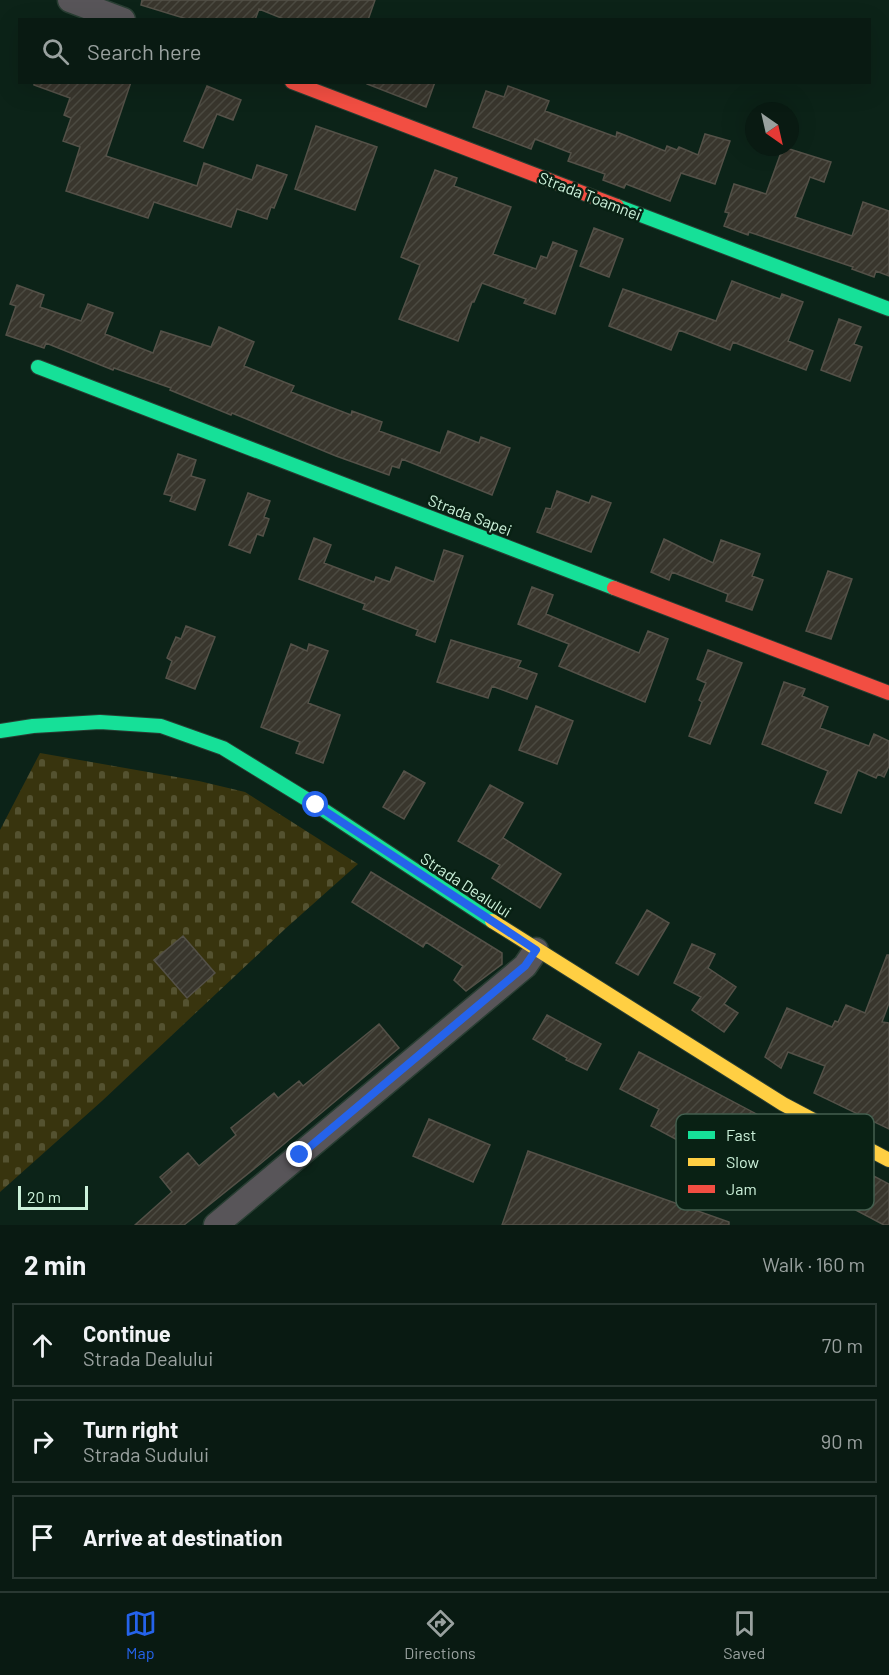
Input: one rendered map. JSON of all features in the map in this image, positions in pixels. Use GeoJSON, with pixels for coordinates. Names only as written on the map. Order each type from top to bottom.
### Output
{"type":"FeatureCollection","features":[{"type":"Feature","properties":{"kind":"street"},"geometry":{"type":"LineString","coordinates":[[70,0],[118,18]]}},
{"type":"Feature","properties":{"kind":"street","name":"Strada Toamnei"},"geometry":{"type":"LineString","coordinates":[[297,84],[889,309]]}},
{"type":"Feature","properties":{"kind":"street","name":"Strada Sapei"},"geometry":{"type":"LineString","coordinates":[[38,367],[889,693]]}},
{"type":"Feature","properties":{"kind":"street","name":"Strada Dealului"},"geometry":{"type":"LineString","coordinates":[[0,731],[33,726],[100,722],[161,726],[222,748],[316,805],[536,950],[802,1114]]}},
{"type":"Feature","properties":{"kind":"street"},"geometry":{"type":"LineString","coordinates":[[216,1225],[525,966],[536,950]]}},
{"type":"Feature","properties":{"kind":"street","name":"Strada Dealului"},"geometry":{"type":"LineString","coordinates":[[874,1152],[889,1160]]}},
{"type":"Feature","properties":{"kind":"green space"},"geometry":{"type":"Polygon","coordinates":[[[40,753],[199,781],[245,792],[358,864],[285,929],[102,1101],[0,1192],[0,830],[40,753]]]}},
{"type":"Feature","properties":{"kind":"building"},"geometry":{"type":"Polygon","coordinates":[[[142,0],[375,0],[369,18],[281,18],[259,9],[256,18],[183,18],[141,5],[142,0]]]}},
{"type":"Feature","properties":{"kind":"building"},"geometry":{"type":"Polygon","coordinates":[[[130,84],[106,156],[197,186],[204,163],[252,180],[257,165],[287,175],[274,208],[271,207],[267,219],[237,209],[231,227],[154,202],[148,218],[66,191],[80,147],[63,141],[71,118],[64,115],[70,98],[34,85],[130,84]]]}},
{"type":"Feature","properties":{"kind":"building"},"geometry":{"type":"Polygon","coordinates":[[[367,84],[434,84],[426,107],[367,84]]]}},
{"type":"Feature","properties":{"kind":"building"},"geometry":{"type":"Polygon","coordinates":[[[207,86],[241,100],[233,120],[217,114],[203,148],[184,141],[207,86]]]}},
{"type":"Feature","properties":{"kind":"building"},"geometry":{"type":"Polygon","coordinates":[[[508,86],[549,101],[545,111],[616,137],[617,132],[665,151],[667,146],[677,150],[679,147],[698,155],[705,134],[730,141],[715,184],[681,173],[670,201],[626,184],[624,188],[603,180],[605,174],[568,161],[571,153],[535,139],[531,149],[473,127],[486,91],[504,97],[508,86]]]}},
{"type":"Feature","properties":{"kind":"building"},"geometry":{"type":"Polygon","coordinates":[[[316,126],[377,147],[355,210],[295,189],[316,126]]]}},
{"type":"Feature","properties":{"kind":"building"},"geometry":{"type":"Polygon","coordinates":[[[799,152],[831,162],[824,182],[810,177],[795,217],[852,236],[863,202],[889,211],[889,276],[876,271],[874,277],[852,269],[853,267],[749,232],[748,235],[724,226],[729,213],[725,212],[734,184],[766,194],[780,156],[799,156],[799,152]]]}},
{"type":"Feature","properties":{"kind":"building"},"geometry":{"type":"Polygon","coordinates":[[[435,170],[457,178],[454,186],[511,207],[493,254],[536,269],[541,256],[547,258],[553,242],[577,251],[555,314],[524,303],[526,299],[482,283],[472,302],[458,341],[399,319],[420,265],[401,257],[435,170]]]}},
{"type":"Feature","properties":{"kind":"building"},"geometry":{"type":"Polygon","coordinates":[[[594,228],[623,239],[609,277],[580,266],[594,228]]]}},
{"type":"Feature","properties":{"kind":"building"},"geometry":{"type":"Polygon","coordinates":[[[732,281],[780,299],[782,294],[803,302],[788,341],[813,351],[806,370],[733,342],[730,350],[679,330],[671,350],[609,326],[623,289],[716,321],[732,281]]]}},
{"type":"Feature","properties":{"kind":"building"},"geometry":{"type":"Polygon","coordinates":[[[17,285],[44,295],[40,307],[81,321],[88,304],[113,313],[105,334],[153,353],[161,331],[211,347],[219,327],[254,342],[244,366],[294,386],[291,392],[351,415],[352,411],[382,422],[379,431],[440,453],[448,431],[479,443],[481,437],[510,448],[492,495],[402,459],[399,468],[392,466],[389,475],[232,413],[231,415],[170,390],[171,388],[114,368],[113,370],[46,343],[44,348],[6,335],[16,306],[10,304],[17,285]]]}},
{"type":"Feature","properties":{"kind":"building"},"geometry":{"type":"Polygon","coordinates":[[[839,319],[861,327],[854,344],[862,347],[850,381],[821,370],[839,319]]]}},
{"type":"Feature","properties":{"kind":"building"},"geometry":{"type":"Polygon","coordinates":[[[178,454],[196,460],[191,476],[205,480],[195,510],[170,501],[172,496],[164,494],[178,454]]]}},
{"type":"Feature","properties":{"kind":"building"},"geometry":{"type":"Polygon","coordinates":[[[557,491],[589,503],[592,496],[611,503],[591,552],[537,532],[546,508],[551,509],[557,491]]]}},
{"type":"Feature","properties":{"kind":"building"},"geometry":{"type":"Polygon","coordinates":[[[248,493],[270,501],[264,517],[269,519],[263,536],[257,534],[250,553],[229,545],[248,493]]]}},
{"type":"Feature","properties":{"kind":"building"},"geometry":{"type":"Polygon","coordinates":[[[314,538],[331,545],[324,563],[374,582],[376,577],[390,582],[396,567],[434,582],[444,550],[463,556],[435,642],[416,635],[418,630],[363,609],[365,604],[299,579],[314,538]]]}},
{"type":"Feature","properties":{"kind":"building"},"geometry":{"type":"Polygon","coordinates":[[[664,539],[713,563],[721,540],[760,554],[752,576],[763,580],[752,610],[726,601],[728,594],[672,572],[669,580],[651,572],[664,539]]]}},
{"type":"Feature","properties":{"kind":"building"},"geometry":{"type":"Polygon","coordinates":[[[828,571],[852,579],[831,639],[806,631],[828,571]]]}},
{"type":"Feature","properties":{"kind":"building"},"geometry":{"type":"Polygon","coordinates":[[[532,587],[553,595],[546,614],[639,653],[648,631],[668,639],[645,702],[559,666],[569,644],[518,624],[532,587]]]}},
{"type":"Feature","properties":{"kind":"building"},"geometry":{"type":"Polygon","coordinates":[[[186,626],[215,637],[195,689],[166,678],[172,661],[167,658],[176,637],[181,639],[186,626]]]}},
{"type":"Feature","properties":{"kind":"building"},"geometry":{"type":"Polygon","coordinates":[[[451,640],[521,661],[518,667],[537,674],[527,699],[492,686],[488,698],[437,682],[451,640]]]}},
{"type":"Feature","properties":{"kind":"building"},"geometry":{"type":"Polygon","coordinates":[[[291,644],[307,651],[309,644],[328,651],[308,703],[340,715],[323,763],[296,753],[300,742],[261,727],[291,644]]]}},
{"type":"Feature","properties":{"kind":"building"},"geometry":{"type":"Polygon","coordinates":[[[708,650],[742,663],[710,744],[689,736],[702,702],[699,700],[706,683],[697,679],[708,650]]]}},
{"type":"Feature","properties":{"kind":"building"},"geometry":{"type":"Polygon","coordinates":[[[784,682],[805,689],[802,696],[828,707],[820,728],[869,746],[874,734],[889,741],[889,766],[884,777],[878,774],[876,778],[858,770],[841,813],[815,803],[828,771],[762,744],[784,682]]]}},
{"type":"Feature","properties":{"kind":"building"},"geometry":{"type":"Polygon","coordinates":[[[536,706],[573,721],[557,764],[519,750],[536,706]]]}},
{"type":"Feature","properties":{"kind":"building"},"geometry":{"type":"Polygon","coordinates":[[[404,771],[425,783],[404,819],[383,807],[404,771]]]}},
{"type":"Feature","properties":{"kind":"building"},"geometry":{"type":"Polygon","coordinates":[[[490,785],[523,803],[503,838],[561,874],[540,908],[492,878],[500,865],[458,841],[490,785]]]}},
{"type":"Feature","properties":{"kind":"building"},"geometry":{"type":"Polygon","coordinates":[[[371,872],[502,953],[502,964],[466,991],[454,980],[463,966],[426,942],[423,947],[352,902],[371,872]]]}},
{"type":"Feature","properties":{"kind":"building"},"geometry":{"type":"Polygon","coordinates":[[[647,910],[669,923],[638,975],[616,963],[647,910]]]}},
{"type":"Feature","properties":{"kind":"building"},"geometry":{"type":"Polygon","coordinates":[[[183,936],[215,973],[187,998],[154,960],[183,936]]]}},
{"type":"Feature","properties":{"kind":"building"},"geometry":{"type":"Polygon","coordinates":[[[692,944],[715,954],[708,968],[736,987],[724,1004],[738,1013],[724,1032],[692,1010],[701,997],[674,983],[692,944]]]}},
{"type":"Feature","properties":{"kind":"building"},"geometry":{"type":"Polygon","coordinates":[[[887,955],[889,955],[889,1003],[882,1022],[889,1023],[889,1129],[874,1122],[874,1114],[858,1114],[814,1093],[825,1066],[788,1052],[781,1068],[765,1057],[787,1008],[832,1027],[835,1021],[838,1022],[846,1005],[865,1013],[887,955]]]}},
{"type":"Feature","properties":{"kind":"building"},"geometry":{"type":"Polygon","coordinates":[[[547,1015],[601,1044],[587,1070],[533,1039],[547,1015]]]}},
{"type":"Feature","properties":{"kind":"building"},"geometry":{"type":"Polygon","coordinates":[[[379,1024],[399,1048],[260,1164],[184,1225],[135,1225],[172,1192],[160,1177],[188,1153],[199,1166],[236,1135],[231,1128],[274,1093],[278,1098],[299,1081],[303,1086],[379,1024]]]}},
{"type":"Feature","properties":{"kind":"building"},"geometry":{"type":"Polygon","coordinates":[[[639,1052],[756,1114],[676,1114],[676,1139],[651,1126],[659,1109],[620,1089],[639,1052]]]}},
{"type":"Feature","properties":{"kind":"building"},"geometry":{"type":"Polygon","coordinates":[[[429,1119],[490,1145],[473,1182],[413,1156],[429,1119]]]}},
{"type":"Feature","properties":{"kind":"building"},"geometry":{"type":"Polygon","coordinates":[[[528,1151],[676,1203],[676,1210],[695,1210],[729,1222],[729,1225],[502,1225],[528,1151]]]}},
{"type":"Feature","properties":{"kind":"building"},"geometry":{"type":"Polygon","coordinates":[[[874,1176],[889,1184],[889,1225],[884,1225],[856,1210],[874,1210],[874,1176]]]}},
{"type":"Feature","properties":{"kind":"traffic: fast"},"geometry":{"type":"LineString","coordinates":[[617,206],[889,309]]}},
{"type":"Feature","properties":{"kind":"traffic: fast"},"geometry":{"type":"LineString","coordinates":[[38,367],[614,588]]}},
{"type":"Feature","properties":{"kind":"traffic: fast"},"geometry":{"type":"LineString","coordinates":[[0,731],[33,726],[100,722],[161,726],[223,748],[316,805],[492,921]]}},
{"type":"Feature","properties":{"kind":"traffic: slow"},"geometry":{"type":"LineString","coordinates":[[492,921],[802,1114]]}},
{"type":"Feature","properties":{"kind":"traffic: slow"},"geometry":{"type":"LineString","coordinates":[[874,1152],[889,1160]]}},
{"type":"Feature","properties":{"kind":"traffic: jam"},"geometry":{"type":"LineString","coordinates":[[297,84],[617,206]]}},
{"type":"Feature","properties":{"kind":"traffic: jam"},"geometry":{"type":"LineString","coordinates":[[614,588],[889,693]]}},
{"type":"Feature","properties":{"kind":"route"},"geometry":{"type":"LineString","coordinates":[[300,1155],[525,966],[536,950],[316,805]]}}]}
